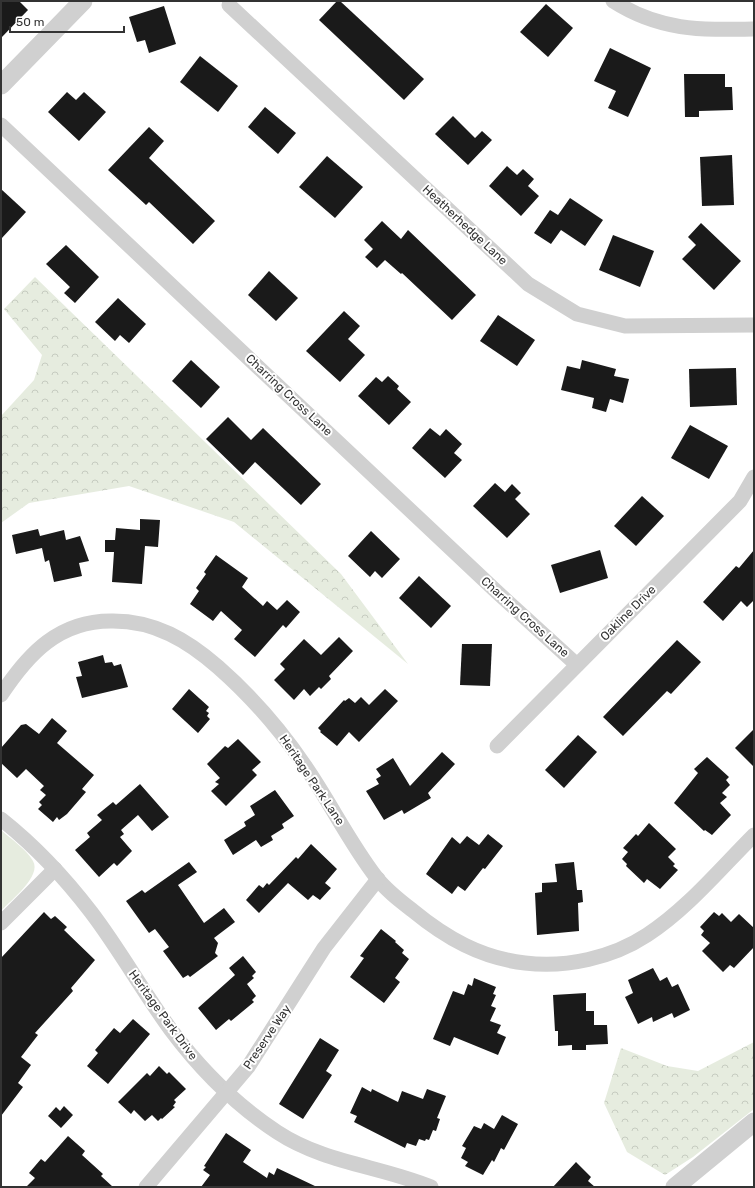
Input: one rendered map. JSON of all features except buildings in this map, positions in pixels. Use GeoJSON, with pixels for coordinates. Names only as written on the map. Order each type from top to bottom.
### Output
{"type":"FeatureCollection","features":[{"type":"Feature","properties":{"kind":"street"},"geometry":{"type":"LineString","coordinates":[[1,85],[83,1]]}},
{"type":"Feature","properties":{"kind":"street"},"geometry":{"type":"LineString","coordinates":[[613,1],[651,21],[677,26],[700,30],[754,28]]}},
{"type":"Feature","properties":{"kind":"street","name":"Heatherhedge Lane"},"geometry":{"type":"LineString","coordinates":[[229,5],[528,284],[552,299],[577,314],[626,326],[754,325]]}},
{"type":"Feature","properties":{"kind":"street","name":"Charring Cross Lane"},"geometry":{"type":"LineString","coordinates":[[1,125],[497,592],[577,665]]}},
{"type":"Feature","properties":{"kind":"street","name":"Oakline Drive"},"geometry":{"type":"LineString","coordinates":[[497,746],[740,501],[754,477]]}},
{"type":"Feature","properties":{"kind":"street","name":"Heritage Park Lane"},"geometry":{"type":"LineString","coordinates":[[1,695],[22,664],[33,652],[58,635],[79,625],[100,620],[128,621],[151,626],[172,634],[197,649],[254,701],[305,765],[378,879],[398,899],[432,927],[453,941],[471,949],[508,961],[565,965],[604,955],[627,946],[647,935],[691,898],[754,835]]}},
{"type":"Feature","properties":{"kind":"street","name":"Heritage Park Drive"},"geometry":{"type":"LineString","coordinates":[[1,819],[55,869],[92,914],[172,1031],[226,1094],[256,1117],[303,1146],[324,1155],[431,1187]]}},
{"type":"Feature","properties":{"kind":"street"},"geometry":{"type":"LineString","coordinates":[[1,923],[55,869]]}},
{"type":"Feature","properties":{"kind":"street","name":"Preserve Way"},"geometry":{"type":"LineString","coordinates":[[146,1187],[248,1067],[324,948],[378,879]]}},
{"type":"Feature","properties":{"kind":"street"},"geometry":{"type":"LineString","coordinates":[[675,1187],[754,1122]]}},
{"type":"Feature","properties":{"kind":"green space"},"geometry":{"type":"Polygon","coordinates":[[[35,277],[341,574],[408,664],[234,522],[129,486],[29,503],[1,523],[1,416],[34,380],[42,355],[4,309],[35,277]]]}},
{"type":"Feature","properties":{"kind":"green space"},"geometry":{"type":"Polygon","coordinates":[[[1,830],[26,852],[33,861],[35,867],[33,874],[24,888],[1,911],[1,830]]]}},
{"type":"Feature","properties":{"kind":"green space"},"geometry":{"type":"Polygon","coordinates":[[[754,1042],[754,1109],[693,1157],[665,1175],[627,1152],[604,1103],[621,1048],[667,1066],[698,1071],[754,1042]]]}}]}
